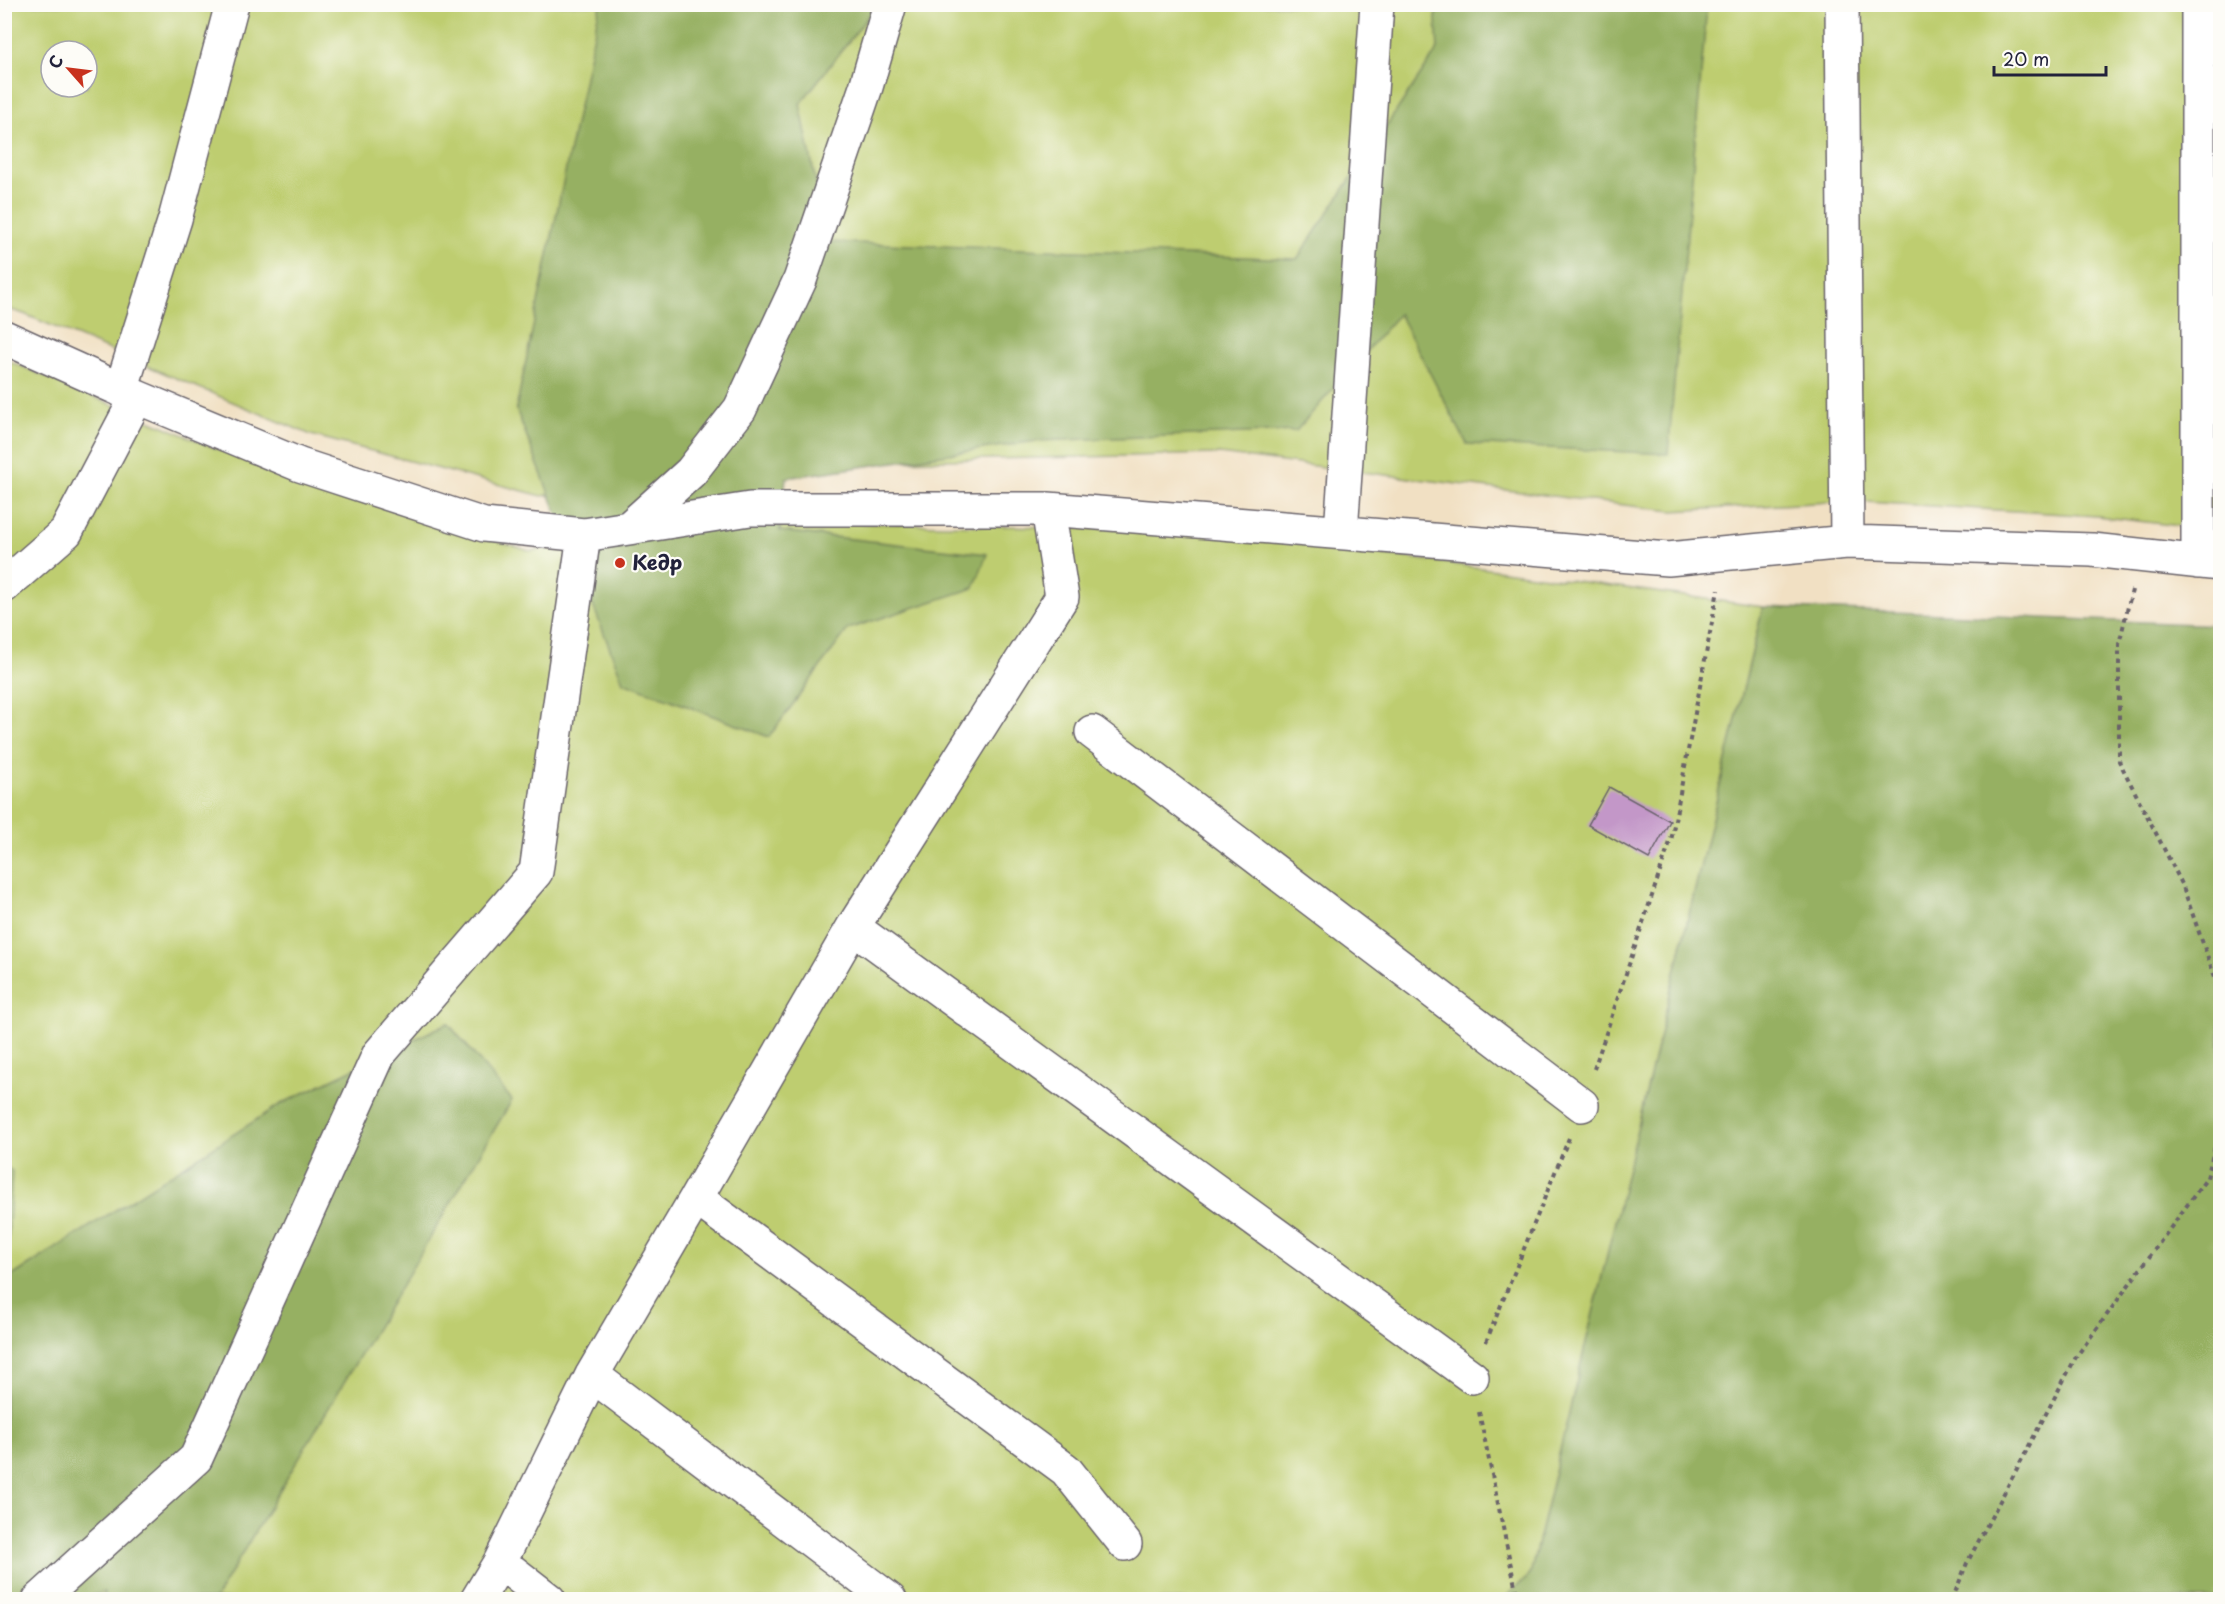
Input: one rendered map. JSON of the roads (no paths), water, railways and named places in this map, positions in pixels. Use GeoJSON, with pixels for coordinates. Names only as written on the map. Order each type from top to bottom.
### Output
{"type":"FeatureCollection","features":[{"type":"Feature","properties":{"kind":"street"},"geometry":{"type":"LineString","coordinates":[[4,586],[66,532],[129,394],[232,4]]}},
{"type":"Feature","properties":{"kind":"street"},"geometry":{"type":"LineString","coordinates":[[631,526],[691,472],[740,409],[800,280],[866,87],[890,4]]}},
{"type":"Feature","properties":{"kind":"street"},"geometry":{"type":"LineString","coordinates":[[1341,532],[1377,4]]}},
{"type":"Feature","properties":{"kind":"street"},"geometry":{"type":"LineString","coordinates":[[1842,4],[1847,542]]}},
{"type":"Feature","properties":{"kind":"street"},"geometry":{"type":"LineString","coordinates":[[4,337],[129,394],[300,465],[484,525],[585,535],[750,509],[1048,509],[1668,559],[1847,542],[2092,550],[2209,563],[2198,4]]}},
{"type":"Feature","properties":{"kind":"street"},"geometry":{"type":"LineString","coordinates":[[477,1599],[500,1562],[592,1375],[854,927],[1062,597],[1048,509]]}},
{"type":"Feature","properties":{"kind":"street"},"geometry":{"type":"LineString","coordinates":[[39,1599],[196,1458],[379,1054],[536,872],[585,535]]}},
{"type":"Feature","properties":{"kind":"street"},"geometry":{"type":"LineString","coordinates":[[1092,732],[1582,1105]]}},
{"type":"Feature","properties":{"kind":"street"},"geometry":{"type":"LineString","coordinates":[[854,927],[1472,1377]]}},
{"type":"Feature","properties":{"kind":"street"},"geometry":{"type":"LineString","coordinates":[[696,1198],[1066,1470],[1125,1544]]}},
{"type":"Feature","properties":{"kind":"street"},"geometry":{"type":"LineString","coordinates":[[592,1375],[890,1599]]}},
{"type":"Feature","properties":{"kind":"street"},"geometry":{"type":"LineString","coordinates":[[500,1562],[549,1599]]}},
{"type":"Feature","properties":{"kind":"place","name":"Кедр"},"geometry":{"type":"Point","coordinates":[620,563]}}]}
